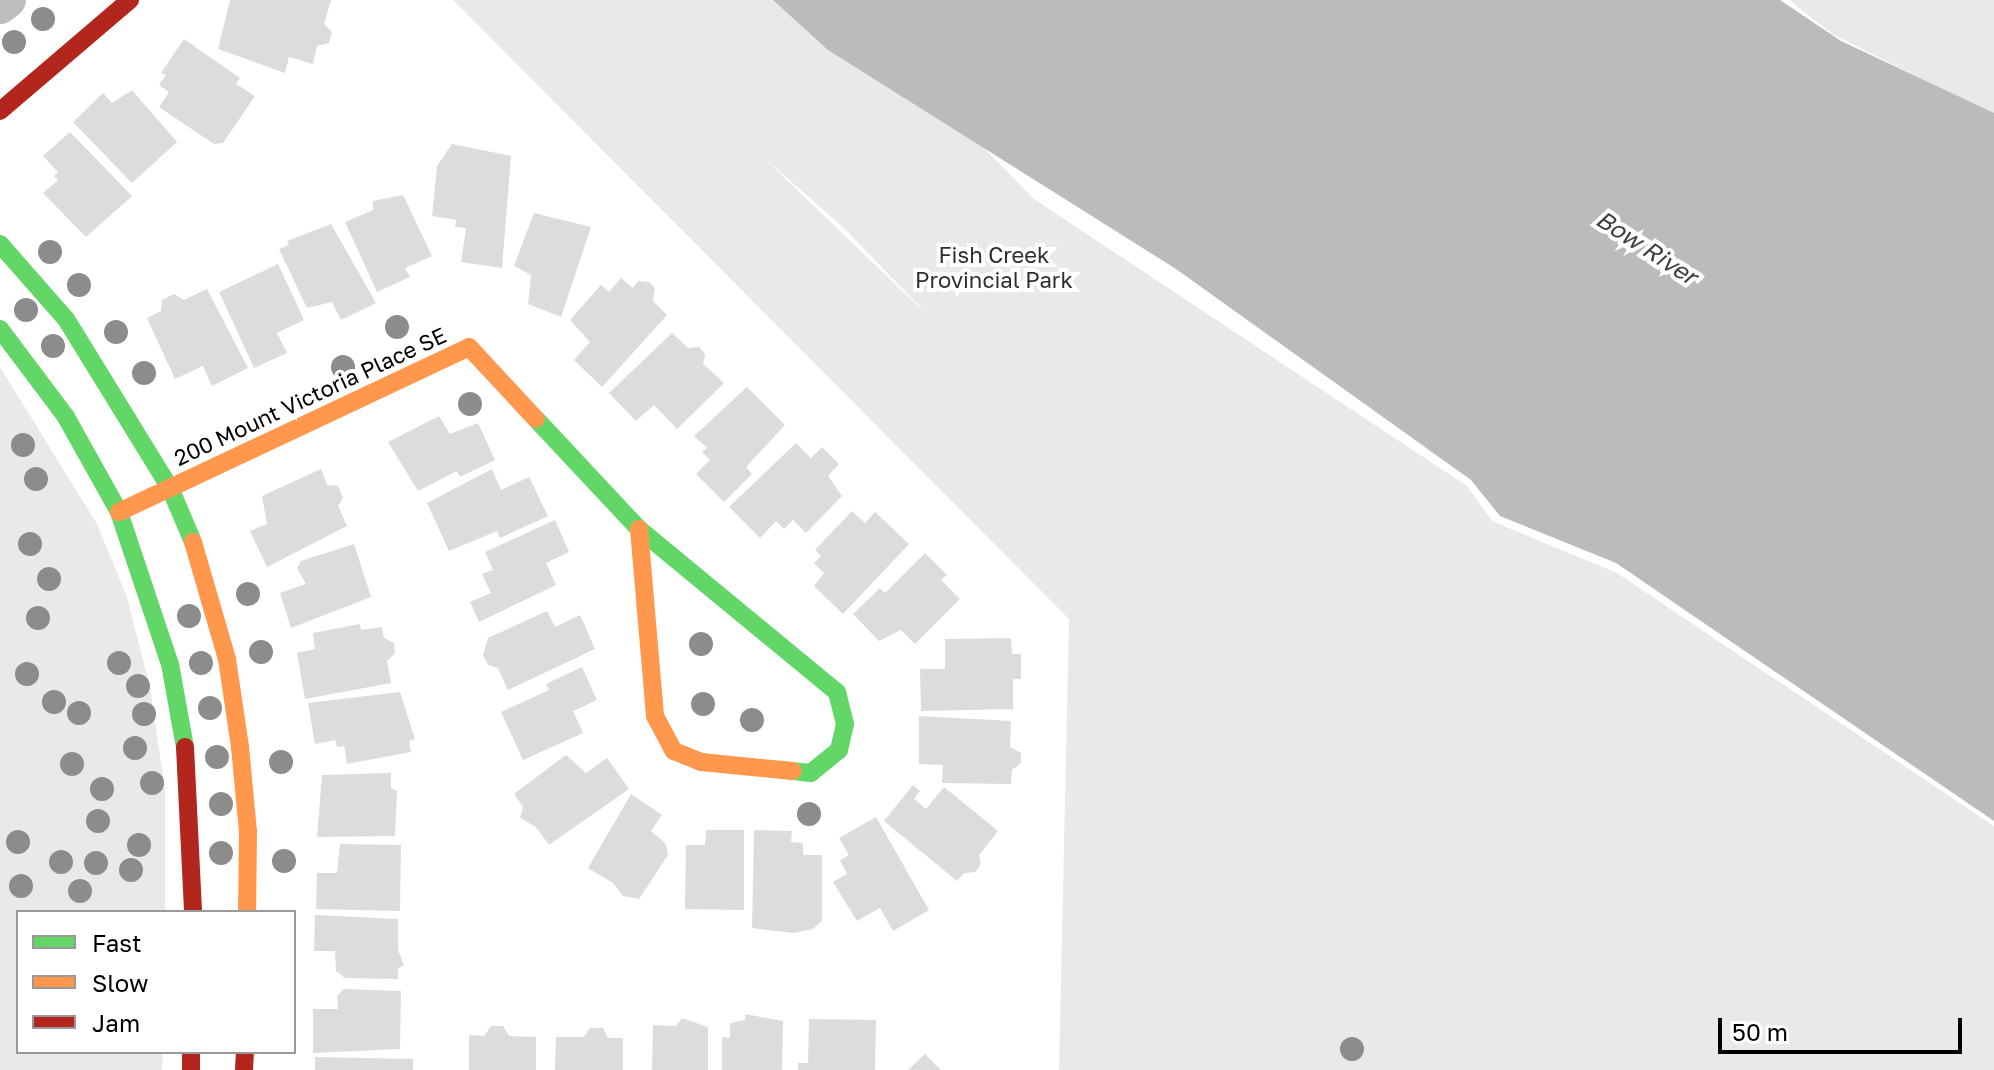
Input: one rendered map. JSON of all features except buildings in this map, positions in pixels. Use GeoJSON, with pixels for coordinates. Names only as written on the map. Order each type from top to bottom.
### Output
{"type":"FeatureCollection","features":[{"type":"Feature","properties":{"kind":"street"},"geometry":{"type":"LineString","coordinates":[[0,6],[8,0]]}},
{"type":"Feature","properties":{"kind":"street"},"geometry":{"type":"LineString","coordinates":[[0,111],[130,0]]}},
{"type":"Feature","properties":{"kind":"street"},"geometry":{"type":"LineString","coordinates":[[0,244],[66,319],[170,488],[195,547],[227,659],[248,832],[247,910]]}},
{"type":"Feature","properties":{"kind":"street"},"geometry":{"type":"LineString","coordinates":[[0,329],[66,417],[119,512],[170,664],[186,752],[193,910]]}},
{"type":"Feature","properties":{"kind":"street","name":"200 Mount Victoria Place SE"},"geometry":{"type":"LineString","coordinates":[[119,512],[469,347],[639,529],[837,692],[845,724],[839,750],[811,773],[701,762],[674,751],[655,716],[639,529]]}},
{"type":"Feature","properties":{"kind":"green space","name":"Fish Creek Provincial Park"},"geometry":{"type":"Polygon","coordinates":[[[453,0],[802,0],[931,94],[1034,199],[1467,486],[1492,521],[1617,573],[1994,826],[1994,1070],[1059,1070],[1069,619],[453,0]],[[761,155],[922,309],[844,228],[761,155]]]}},
{"type":"Feature","properties":{"kind":"green space"},"geometry":{"type":"Polygon","coordinates":[[[1789,0],[1994,0],[1994,115],[1834,35],[1789,0]]]}},
{"type":"Feature","properties":{"kind":"green space"},"geometry":{"type":"Polygon","coordinates":[[[0,367],[97,524],[127,597],[150,688],[165,789],[165,910],[16,910],[16,1054],[163,1054],[162,1070],[0,1070],[0,367]]]}},
{"type":"Feature","properties":{"kind":"water","name":"Bow River"},"geometry":{"type":"Polygon","coordinates":[[[773,0],[1780,0],[1841,41],[1994,113],[1994,821],[1616,563],[1500,516],[1471,480],[1176,269],[828,50],[773,0]]]}},
{"type":"Feature","properties":{"kind":"traffic: fast"},"geometry":{"type":"LineString","coordinates":[[0,244],[66,319],[170,488],[193,542]]}},
{"type":"Feature","properties":{"kind":"traffic: fast"},"geometry":{"type":"LineString","coordinates":[[0,329],[66,417],[119,512],[170,664],[185,747]]}},
{"type":"Feature","properties":{"kind":"traffic: fast"},"geometry":{"type":"LineString","coordinates":[[536,419],[639,529],[837,692],[845,724],[839,750],[811,773],[793,771]]}},
{"type":"Feature","properties":{"kind":"traffic: slow"},"geometry":{"type":"LineString","coordinates":[[119,512],[469,347],[536,419]]}},
{"type":"Feature","properties":{"kind":"traffic: slow"},"geometry":{"type":"LineString","coordinates":[[639,529],[655,716],[674,751],[701,762],[793,771]]}},
{"type":"Feature","properties":{"kind":"traffic: slow"},"geometry":{"type":"LineString","coordinates":[[193,542],[227,659],[240,747],[248,832],[247,910]]}},
{"type":"Feature","properties":{"kind":"traffic: jam"},"geometry":{"type":"LineString","coordinates":[[0,111],[130,0]]}},
{"type":"Feature","properties":{"kind":"traffic: jam"},"geometry":{"type":"LineString","coordinates":[[185,747],[193,910]]}},
{"type":"Feature","properties":{"kind":"traffic: jam"},"geometry":{"type":"LineString","coordinates":[[191,1054],[191,1070]]}},
{"type":"Feature","properties":{"kind":"traffic: jam"},"geometry":{"type":"LineString","coordinates":[[244,1070],[245,1054]]}}]}
